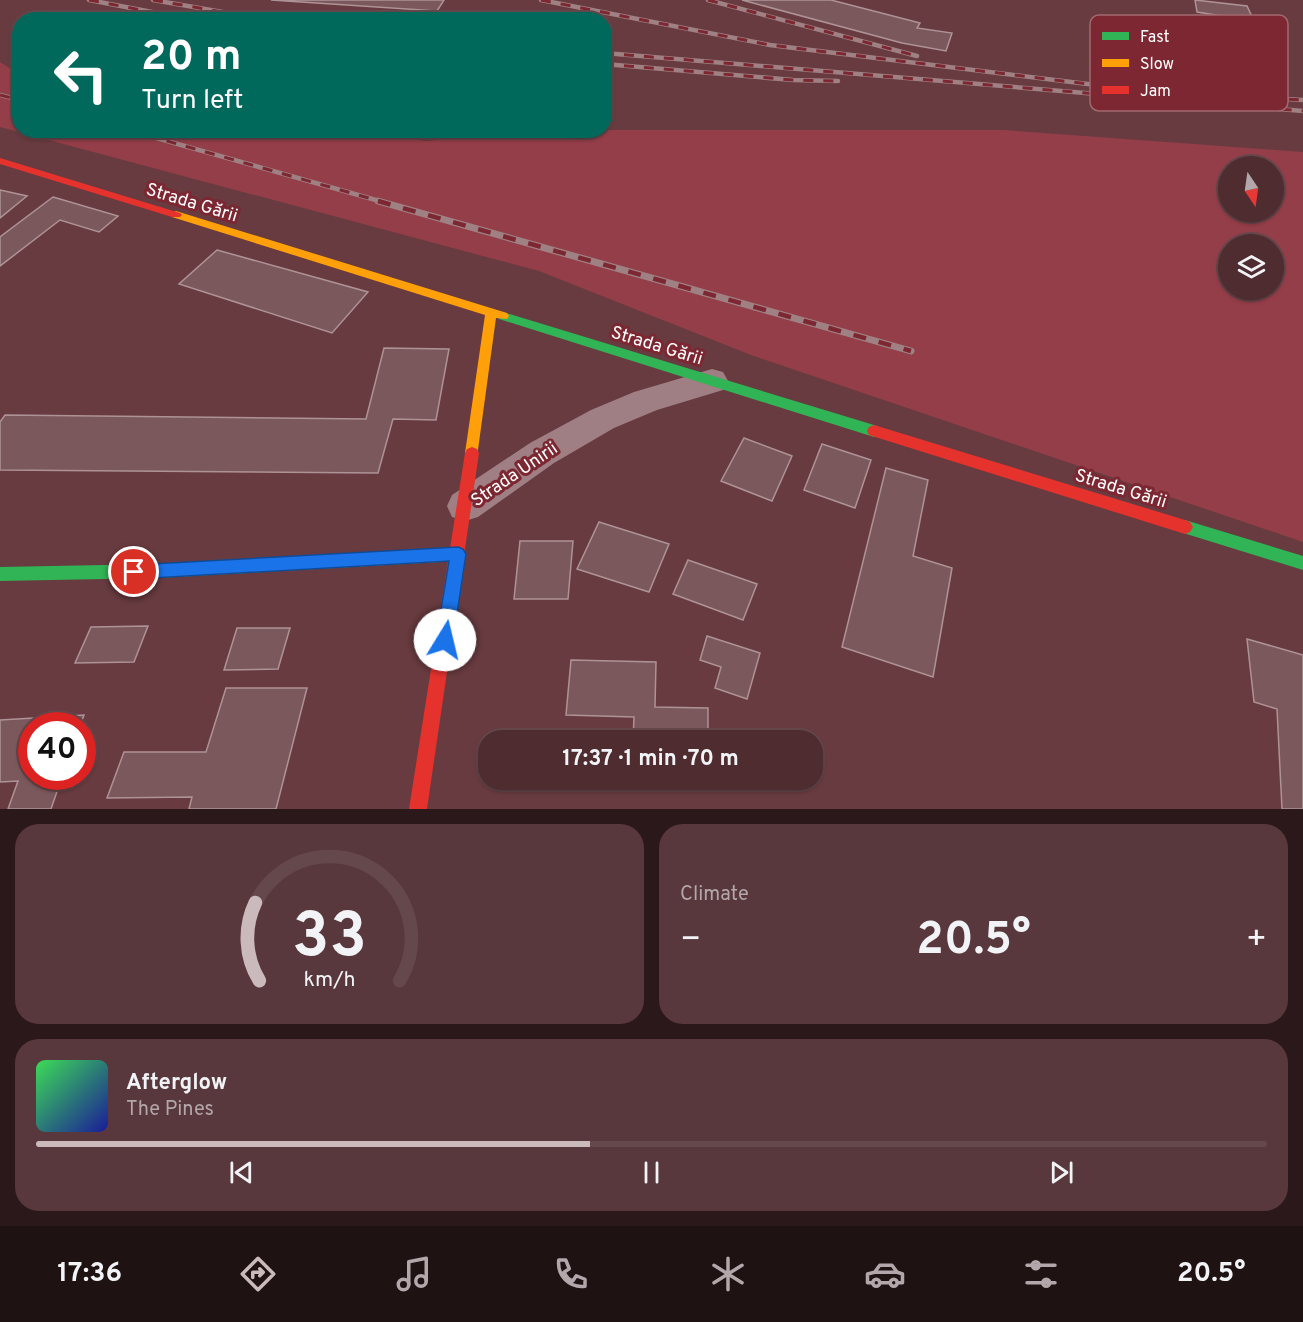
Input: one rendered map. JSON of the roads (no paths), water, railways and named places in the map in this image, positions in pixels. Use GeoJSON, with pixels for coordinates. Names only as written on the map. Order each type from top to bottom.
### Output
{"type":"FeatureCollection","features":[{"type":"Feature","properties":{"kind":"street","name":"Strada Gării"},"geometry":{"type":"LineString","coordinates":[[0,161],[1303,563]]}},
{"type":"Feature","properties":{"kind":"street"},"geometry":{"type":"LineString","coordinates":[[465,506],[491,313]]}},
{"type":"Feature","properties":{"kind":"street","name":"Strada Unirii"},"geometry":{"type":"LineString","coordinates":[[418,809],[465,506],[531,460],[582,429],[626,408],[712,381]]}},
{"type":"Feature","properties":{"kind":"street"},"geometry":{"type":"LineString","coordinates":[[0,574],[157,571],[458,554]]}},
{"type":"Feature","properties":{"kind":"railway"},"geometry":{"type":"LineString","coordinates":[[89,0],[152,12]]}},
{"type":"Feature","properties":{"kind":"railway"},"geometry":{"type":"LineString","coordinates":[[153,0],[223,12]]}},
{"type":"Feature","properties":{"kind":"railway"},"geometry":{"type":"LineString","coordinates":[[541,0],[602,12]]}},
{"type":"Feature","properties":{"kind":"railway"},"geometry":{"type":"LineString","coordinates":[[708,0],[917,56]]}},
{"type":"Feature","properties":{"kind":"railway"},"geometry":{"type":"LineString","coordinates":[[612,14],[770,45],[1090,84]]}},
{"type":"Feature","properties":{"kind":"railway"},"geometry":{"type":"LineString","coordinates":[[612,54],[1090,93]]}},
{"type":"Feature","properties":{"kind":"railway"},"geometry":{"type":"LineString","coordinates":[[612,65],[793,80],[838,81]]}},
{"type":"Feature","properties":{"kind":"railway"},"geometry":{"type":"LineString","coordinates":[[0,95],[12,98]]}},
{"type":"Feature","properties":{"kind":"railway"},"geometry":{"type":"LineString","coordinates":[[1288,99],[1303,100]]}},
{"type":"Feature","properties":{"kind":"railway"},"geometry":{"type":"LineString","coordinates":[[1288,110],[1303,111]]}},
{"type":"Feature","properties":{"kind":"railway"},"geometry":{"type":"LineString","coordinates":[[156,138],[383,202]]}},
{"type":"Feature","properties":{"kind":"railway"},"geometry":{"type":"LineString","coordinates":[[378,201],[911,351]]}}]}
